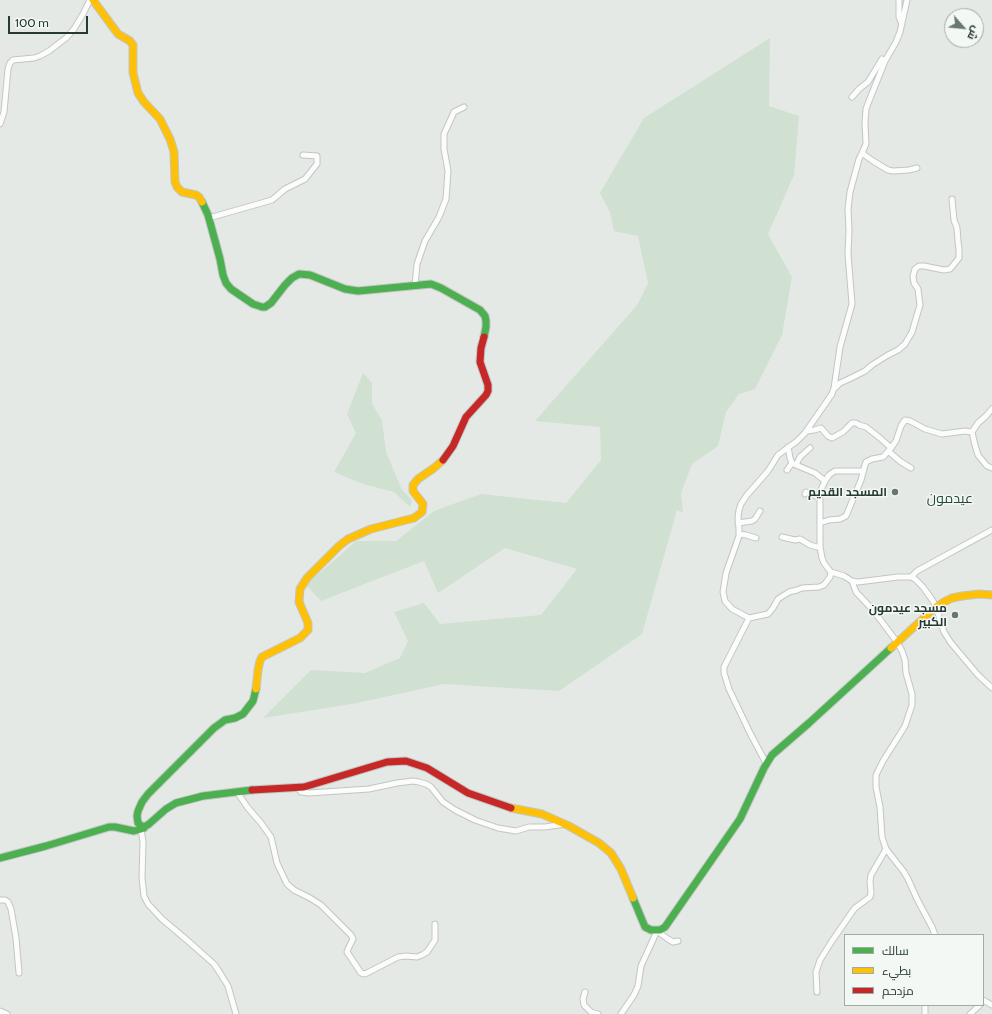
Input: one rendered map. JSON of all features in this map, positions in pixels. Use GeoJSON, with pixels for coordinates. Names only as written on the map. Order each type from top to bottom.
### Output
{"type":"FeatureCollection","features":[{"type":"Feature","properties":{"kind":"street"},"geometry":{"type":"LineString","coordinates":[[0,124],[4,112],[8,69],[10,63],[13,60],[40,56],[66,38],[74,29],[90,0]]}},
{"type":"Feature","properties":{"kind":"street"},"geometry":{"type":"LineString","coordinates":[[93,0],[118,34],[130,41],[133,45],[133,73],[141,98],[160,119],[170,139],[174,152],[175,182],[177,187],[182,192],[196,195],[204,205],[209,218],[223,275],[226,283],[231,289],[242,297],[259,306],[265,307],[271,303],[292,278],[299,274],[310,275],[352,290],[366,291],[426,284],[435,285],[474,306],[485,316],[486,327],[481,348],[480,362],[488,385],[488,391],[466,417],[453,446],[444,459],[418,479],[414,485],[413,491],[422,504],[422,512],[414,518],[371,529],[348,538],[304,581],[300,589],[299,597],[308,623],[308,630],[306,633],[300,638],[262,657],[258,670],[256,690],[253,701],[243,714],[235,718],[225,720],[214,728],[174,769],[158,782],[139,807],[137,816],[138,823],[142,829],[142,884],[144,896],[148,904],[162,919],[207,958],[220,973],[228,986],[236,1014]]}},
{"type":"Feature","properties":{"kind":"street"},"geometry":{"type":"LineString","coordinates":[[900,0],[899,16],[902,24]]}},
{"type":"Feature","properties":{"kind":"street"},"geometry":{"type":"LineString","coordinates":[[831,572],[830,577],[824,585],[820,587],[802,588],[789,592],[778,599],[768,614],[750,618],[732,609],[725,601],[723,592],[726,573],[739,534],[739,510],[744,500],[768,471],[778,455],[807,431],[832,394],[834,388],[840,347],[852,304],[848,262],[848,202],[854,174],[866,144],[864,131],[868,101],[885,61],[896,42],[902,24],[907,0]]}},
{"type":"Feature","properties":{"kind":"street"},"geometry":{"type":"LineString","coordinates":[[852,97],[868,82],[882,59],[885,61]]}},
{"type":"Feature","properties":{"kind":"street"},"geometry":{"type":"LineString","coordinates":[[415,286],[417,264],[446,199],[448,171],[444,149],[444,134],[454,112],[464,107]]}},
{"type":"Feature","properties":{"kind":"street"},"geometry":{"type":"LineString","coordinates":[[862,153],[892,172],[917,168]]}},
{"type":"Feature","properties":{"kind":"street"},"geometry":{"type":"LineString","coordinates":[[209,218],[272,200],[285,189],[305,179],[317,164],[317,156],[303,156]]}},
{"type":"Feature","properties":{"kind":"street"},"geometry":{"type":"LineString","coordinates":[[834,388],[840,383],[865,371],[905,344],[912,332],[920,305],[918,289],[914,283],[915,269],[920,266],[944,270],[950,269],[959,258],[957,228],[954,220],[952,199]]}},
{"type":"Feature","properties":{"kind":"street"},"geometry":{"type":"LineString","coordinates":[[992,409],[978,423],[972,432],[974,445],[978,455],[987,466],[992,468]]}},
{"type":"Feature","properties":{"kind":"street"},"geometry":{"type":"LineString","coordinates":[[820,523],[828,520],[840,519],[846,516],[861,480],[864,465],[868,460],[883,457],[890,450],[905,420],[910,420],[925,429],[942,434],[965,431],[972,432]]}},
{"type":"Feature","properties":{"kind":"street"},"geometry":{"type":"LineString","coordinates":[[807,431],[821,428],[828,436],[832,438],[844,432],[852,423],[856,423],[866,427],[880,438],[901,462],[911,468]]}},
{"type":"Feature","properties":{"kind":"street"},"geometry":{"type":"LineString","coordinates":[[788,447],[790,458],[794,464],[815,473],[825,482]]}},
{"type":"Feature","properties":{"kind":"street"},"geometry":{"type":"LineString","coordinates":[[787,470],[810,448]]}},
{"type":"Feature","properties":{"kind":"street"},"geometry":{"type":"LineString","coordinates":[[863,471],[835,471],[829,475],[819,494],[820,547],[824,563],[831,572],[844,576],[852,581],[858,582],[887,578],[911,577],[915,579],[923,587],[936,607],[944,632],[951,643],[978,675],[992,688]]}},
{"type":"Feature","properties":{"kind":"street"},"geometry":{"type":"LineString","coordinates":[[805,494],[806,492],[817,496],[819,494]]}},
{"type":"Feature","properties":{"kind":"street"},"geometry":{"type":"LineString","coordinates":[[738,523],[752,521],[760,511]]}},
{"type":"Feature","properties":{"kind":"street"},"geometry":{"type":"LineString","coordinates":[[911,577],[917,571],[992,530]]}},
{"type":"Feature","properties":{"kind":"street"},"geometry":{"type":"LineString","coordinates":[[739,534],[756,538]]}},
{"type":"Feature","properties":{"kind":"street"},"geometry":{"type":"LineString","coordinates":[[782,537],[795,540],[800,539],[810,545],[820,547]]}},
{"type":"Feature","properties":{"kind":"street"},"geometry":{"type":"LineString","coordinates":[[852,581],[856,592],[873,610],[897,642],[905,660],[912,704],[905,726],[876,775],[876,787],[880,807],[881,830],[886,849],[904,872],[935,934]]}},
{"type":"Feature","properties":{"kind":"street"},"geometry":{"type":"LineString","coordinates":[[621,1014],[634,995],[638,986],[641,966],[657,931],[662,929],[670,921],[740,819],[766,763],[775,752],[809,723],[936,607],[952,598],[979,594],[992,595]]}},
{"type":"Feature","properties":{"kind":"street"},"geometry":{"type":"LineString","coordinates":[[750,618],[724,667],[724,673],[729,689],[766,763]]}},
{"type":"Feature","properties":{"kind":"street"},"geometry":{"type":"LineString","coordinates":[[0,858],[109,827],[134,831],[142,829],[166,808],[185,800],[203,796],[311,785],[387,762],[406,761],[427,768],[468,793],[507,806],[542,814],[565,824],[599,843],[611,853],[621,869],[643,924],[648,929],[657,931],[673,942],[678,941]]}},
{"type":"Feature","properties":{"kind":"street"},"geometry":{"type":"LineString","coordinates":[[297,787],[301,792],[309,793],[369,789],[409,782],[419,782],[431,787],[443,802],[455,810],[494,827],[516,831],[529,827],[550,827],[565,824]]}},
{"type":"Feature","properties":{"kind":"street"},"geometry":{"type":"LineString","coordinates":[[237,792],[271,837],[277,863],[287,884],[294,890],[321,905],[352,936],[353,939],[347,952],[361,973],[365,974],[398,957],[419,956],[425,953],[435,940],[435,924]]}},
{"type":"Feature","properties":{"kind":"street"},"geometry":{"type":"LineString","coordinates":[[817,992],[816,972],[820,960],[853,910],[870,897],[871,875],[886,849]]}},
{"type":"Feature","properties":{"kind":"street"},"geometry":{"type":"LineString","coordinates":[[0,900],[5,900],[8,902],[11,909],[16,938],[19,973]]}},
{"type":"Feature","properties":{"kind":"street"},"geometry":{"type":"LineString","coordinates":[[585,992],[583,999],[584,1005],[591,1012],[598,1014]]}},
{"type":"Feature","properties":{"kind":"street"},"geometry":{"type":"LineString","coordinates":[[970,1014],[979,1006]]}},
{"type":"Feature","properties":{"kind":"street"},"geometry":{"type":"LineString","coordinates":[[0,1011],[6,1014]]}},
{"type":"Feature","properties":{"kind":"green space"},"geometry":{"type":"Polygon","coordinates":[[[770,38],[769,106],[799,116],[794,175],[768,234],[792,277],[782,335],[755,389],[739,394],[726,412],[718,446],[692,464],[681,493],[683,513],[677,510],[642,634],[559,691],[444,684],[352,704],[263,718],[311,670],[365,673],[400,658],[408,641],[394,612],[424,603],[440,624],[541,615],[577,569],[505,548],[438,593],[424,561],[321,601],[306,585],[356,541],[396,541],[434,511],[481,494],[566,503],[601,460],[600,427],[535,421],[638,304],[648,283],[638,236],[614,231],[610,212],[600,193],[644,118],[770,38]]]}},
{"type":"Feature","properties":{"kind":"green space"},"geometry":{"type":"Polygon","coordinates":[[[363,373],[372,383],[372,404],[382,420],[386,452],[402,490],[412,500],[410,507],[394,492],[363,484],[334,472],[356,433],[347,414],[363,373]]]}},
{"type":"Feature","properties":{"kind":"traffic: fast"},"geometry":{"type":"LineString","coordinates":[[202,202],[208,215],[226,283],[231,289],[253,304],[265,307],[271,303],[292,278],[299,274],[310,275],[345,289],[358,291],[431,284],[480,310],[485,316],[486,321],[484,337]]}},
{"type":"Feature","properties":{"kind":"traffic: fast"},"geometry":{"type":"LineString","coordinates":[[633,898],[645,927],[651,930],[660,930],[665,927],[740,819],[764,768],[772,755],[891,648]]}},
{"type":"Feature","properties":{"kind":"traffic: fast"},"geometry":{"type":"LineString","coordinates":[[144,828],[138,823],[137,816],[142,802],[148,794],[214,728],[225,720],[235,718],[243,714],[253,701],[256,689]]}},
{"type":"Feature","properties":{"kind":"traffic: fast"},"geometry":{"type":"LineString","coordinates":[[0,858],[109,827],[134,831],[149,824],[166,809],[176,803],[203,796],[252,790]]}},
{"type":"Feature","properties":{"kind":"traffic: slow"},"geometry":{"type":"LineString","coordinates":[[93,0],[118,34],[130,41],[133,45],[133,73],[138,93],[144,102],[160,119],[170,139],[174,152],[175,182],[177,187],[182,192],[196,195],[202,202]]}},
{"type":"Feature","properties":{"kind":"traffic: slow"},"geometry":{"type":"LineString","coordinates":[[256,689],[258,670],[262,657],[300,638],[308,630],[308,623],[299,602],[300,589],[307,578],[348,539],[371,529],[414,518],[422,512],[423,504],[413,491],[413,485],[418,479],[443,460]]}},
{"type":"Feature","properties":{"kind":"traffic: slow"},"geometry":{"type":"LineString","coordinates":[[891,648],[936,607],[944,602],[952,598],[962,596],[979,594],[992,595]]}},
{"type":"Feature","properties":{"kind":"traffic: slow"},"geometry":{"type":"LineString","coordinates":[[511,808],[542,814],[569,826],[599,843],[611,853],[621,869],[633,898]]}},
{"type":"Feature","properties":{"kind":"traffic: jam"},"geometry":{"type":"LineString","coordinates":[[443,460],[453,446],[466,417],[488,391],[488,385],[480,362],[481,348],[484,337]]}},
{"type":"Feature","properties":{"kind":"traffic: jam"},"geometry":{"type":"LineString","coordinates":[[252,790],[304,787],[387,762],[406,761],[427,768],[468,793],[511,808]]}},
{"type":"Feature","properties":{"kind":"place","name":"المسجد القديم"},"geometry":{"type":"Point","coordinates":[895,492]}},
{"type":"Feature","properties":{"kind":"place","name":"مسجد عيدمون الكبير"},"geometry":{"type":"Point","coordinates":[955,615]}},
{"type":"Feature","properties":{"kind":"district","name":"عيدمون"},"geometry":{"type":"Point","coordinates":[950,499]}}]}
